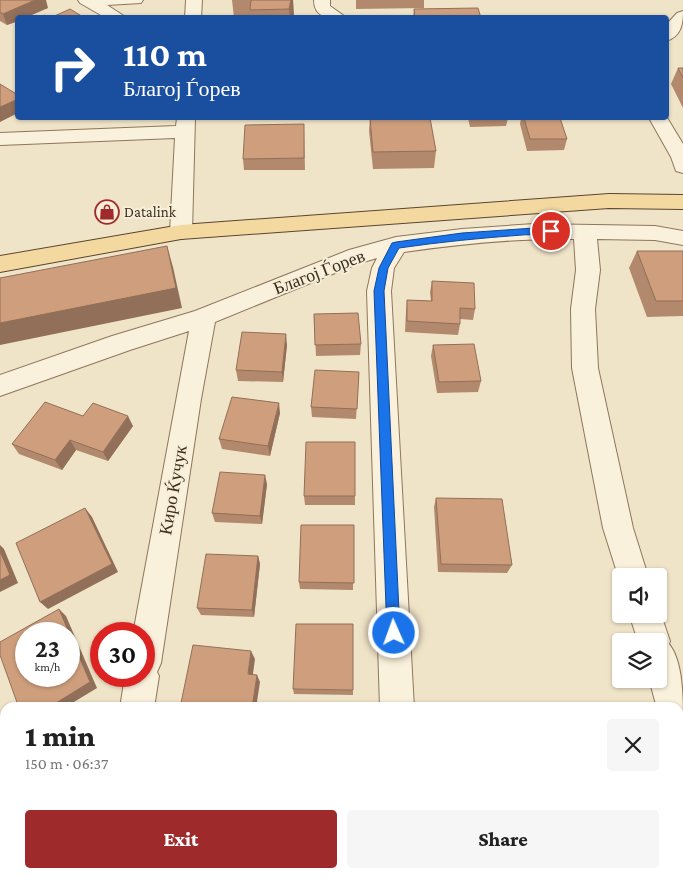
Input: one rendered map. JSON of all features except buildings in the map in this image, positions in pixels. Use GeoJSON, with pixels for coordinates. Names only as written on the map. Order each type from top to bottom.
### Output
{"type":"FeatureCollection","features":[{"type":"Feature","properties":{"kind":"main road"},"geometry":{"type":"LineString","coordinates":[[0,264],[180,232],[494,209],[634,201],[683,202]]}},
{"type":"Feature","properties":{"kind":"street"},"geometry":{"type":"LineString","coordinates":[[86,0],[114,15]]}},
{"type":"Feature","properties":{"kind":"street"},"geometry":{"type":"LineString","coordinates":[[105,0],[135,0]]}},
{"type":"Feature","properties":{"kind":"street"},"geometry":{"type":"LineString","coordinates":[[193,15],[194,0]]}},
{"type":"Feature","properties":{"kind":"street"},"geometry":{"type":"LineString","coordinates":[[322,0],[322,8],[334,15]]}},
{"type":"Feature","properties":{"kind":"street"},"geometry":{"type":"LineString","coordinates":[[671,41],[683,16]]}},
{"type":"Feature","properties":{"kind":"street"},"geometry":{"type":"LineString","coordinates":[[659,120],[682,160]]}},
{"type":"Feature","properties":{"kind":"street"},"geometry":{"type":"LineString","coordinates":[[0,139],[185,125],[180,232]]}},
{"type":"Feature","properties":{"kind":"street"},"geometry":{"type":"LineString","coordinates":[[655,233],[683,222]]}},
{"type":"Feature","properties":{"kind":"street","name":"Благој Ѓорев"},"geometry":{"type":"LineString","coordinates":[[0,386],[121,343],[204,317],[350,258],[396,245],[462,236],[534,231],[655,233],[683,238]]}},
{"type":"Feature","properties":{"kind":"street"},"geometry":{"type":"LineString","coordinates":[[585,233],[588,270],[583,309],[585,368],[618,528],[630,568]]}},
{"type":"Feature","properties":{"kind":"street"},"geometry":{"type":"LineString","coordinates":[[396,245],[384,268],[379,291],[397,702]]}},
{"type":"Feature","properties":{"kind":"street","name":"Киро Ќучук"},"geometry":{"type":"LineString","coordinates":[[151,622],[188,399],[204,317]]}},
{"type":"Feature","properties":{"kind":"street"},"geometry":{"type":"LineString","coordinates":[[667,684],[672,702]]}},
{"type":"Feature","properties":{"kind":"street"},"geometry":{"type":"LineString","coordinates":[[137,702],[140,687]]}},
{"type":"Feature","properties":{"kind":"place","name":"Datalink"},"geometry":{"type":"Point","coordinates":[107,212]}},
{"type":"Feature","properties":{"kind":"route"},"geometry":{"type":"LineString","coordinates":[[394,633],[379,291],[384,268],[396,245],[462,236],[551,231]]}}]}
